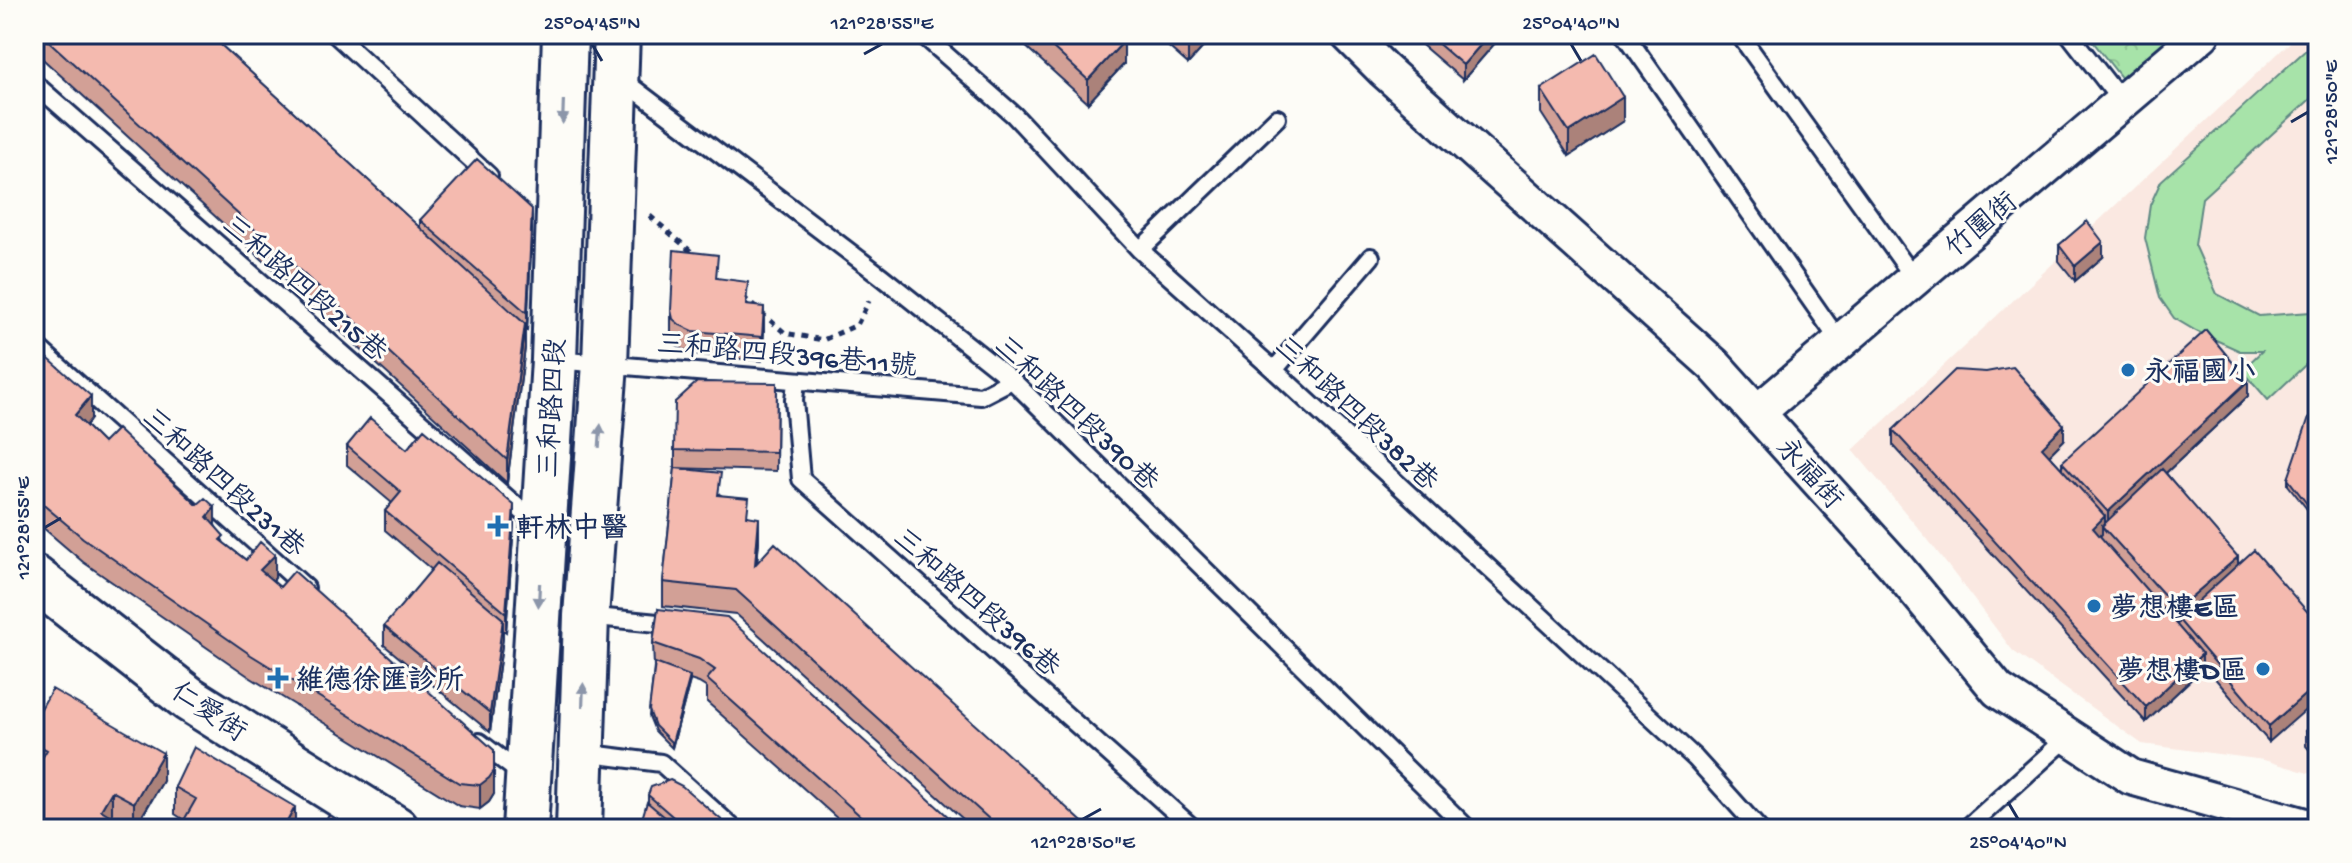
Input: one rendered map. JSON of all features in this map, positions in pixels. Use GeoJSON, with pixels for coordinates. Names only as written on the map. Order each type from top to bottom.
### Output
{"type":"FeatureCollection","features":[{"type":"Feature","properties":{"kind":"main road","name":"三和路四段"},"geometry":{"type":"LineString","coordinates":[[525,829],[554,360],[553,233],[559,39]]}},
{"type":"Feature","properties":{"kind":"main road","name":"三和路四段"},"geometry":{"type":"LineString","coordinates":[[579,829],[586,616],[605,364],[616,54]]}},
{"type":"Feature","properties":{"kind":"main road","name":"仁愛街"},"geometry":{"type":"LineString","coordinates":[[34,578],[189,699],[396,829]]}},
{"type":"Feature","properties":{"kind":"street","name":"永福街"},"geometry":{"type":"LineString","coordinates":[[1348,34],[1384,70],[1714,365],[1892,562],[1998,690],[2131,777],[2316,829]]}},
{"type":"Feature","properties":{"kind":"street","name":"竹圍街"},"geometry":{"type":"LineString","coordinates":[[1758,412],[2202,34]]}},
{"type":"Feature","properties":{"kind":"lane"},"geometry":{"type":"LineString","coordinates":[[335,34],[503,189]]}},
{"type":"Feature","properties":{"kind":"lane","name":"三和路四段382巷"},"geometry":{"type":"LineString","coordinates":[[922,34],[1014,115],[1140,250],[1695,758],[1759,829]]}},
{"type":"Feature","properties":{"kind":"lane"},"geometry":{"type":"LineString","coordinates":[[1625,34],[1840,342]]}},
{"type":"Feature","properties":{"kind":"lane"},"geometry":{"type":"LineString","coordinates":[[1739,34],[1915,279]]}},
{"type":"Feature","properties":{"kind":"lane"},"geometry":{"type":"LineString","coordinates":[[2069,34],[2122,102]]}},
{"type":"Feature","properties":{"kind":"lane","name":"三和路四段390巷"},"geometry":{"type":"LineString","coordinates":[[616,54],[881,276],[1012,380],[1468,829]]}},
{"type":"Feature","properties":{"kind":"lane","name":"三和路四段215巷"},"geometry":{"type":"LineString","coordinates":[[34,83],[543,530]]}},
{"type":"Feature","properties":{"kind":"lane"},"geometry":{"type":"LineString","coordinates":[[1140,250],[1277,118]]}},
{"type":"Feature","properties":{"kind":"lane"},"geometry":{"type":"LineString","coordinates":[[1274,370],[1371,257]]}},
{"type":"Feature","properties":{"kind":"lane","name":"三和路四段231巷"},"geometry":{"type":"LineString","coordinates":[[34,344],[316,596]]}},
{"type":"Feature","properties":{"kind":"lane","name":"三和路四段396巷11號"},"geometry":{"type":"LineString","coordinates":[[554,360],[981,396],[1012,380]]}},
{"type":"Feature","properties":{"kind":"lane","name":"三和路四段396巷"},"geometry":{"type":"LineString","coordinates":[[796,381],[794,400],[801,479],[1194,829]]}},
{"type":"Feature","properties":{"kind":"lane"},"geometry":{"type":"LineString","coordinates":[[586,616],[690,626]]}},
{"type":"Feature","properties":{"kind":"lane"},"geometry":{"type":"LineString","coordinates":[[468,732],[528,780]]}},
{"type":"Feature","properties":{"kind":"lane"},"geometry":{"type":"LineString","coordinates":[[1966,829],[2069,736]]}},
{"type":"Feature","properties":{"kind":"lane"},"geometry":{"type":"LineString","coordinates":[[581,753],[661,763],[734,829]]}},
{"type":"Feature","properties":{"kind":"path"},"geometry":{"type":"LineString","coordinates":[[612,184],[704,264]]}},
{"type":"Feature","properties":{"kind":"path"},"geometry":{"type":"LineString","coordinates":[[739,293],[785,333],[823,340],[857,325],[881,276]]}},
{"type":"Feature","properties":{"kind":"shaded area","name":"永福國小"},"geometry":{"type":"Polygon","coordinates":[[[2299,34],[2318,34],[2318,776],[2264,760],[2142,744],[2013,651],[1929,541],[1853,450],[2299,34]]]}},
{"type":"Feature","properties":{"kind":"green space"},"geometry":{"type":"Polygon","coordinates":[[[2087,34],[2176,34],[2123,80],[2087,34]]]}},
{"type":"Feature","properties":{"kind":"green space"},"geometry":{"type":"Polygon","coordinates":[[[2318,39],[2318,92],[2202,198],[2195,245],[2217,294],[2259,316],[2311,312],[2318,306],[2318,353],[2268,400],[2242,370],[2262,351],[2240,351],[2174,318],[2160,298],[2145,238],[2150,205],[2161,181],[2318,39]]]}},
{"type":"Feature","properties":{"kind":"building"},"geometry":{"type":"Polygon","coordinates":[[[41,34],[209,34],[525,324],[507,460],[41,34]]]}},
{"type":"Feature","properties":{"kind":"building"},"geometry":{"type":"Polygon","coordinates":[[[1038,34],[1117,34],[1124,41],[1088,80],[1038,34]]]}},
{"type":"Feature","properties":{"kind":"building"},"geometry":{"type":"Polygon","coordinates":[[[1180,34],[1194,34],[1188,41],[1180,34]]]}},
{"type":"Feature","properties":{"kind":"building"},"geometry":{"type":"Polygon","coordinates":[[[1427,34],[1490,34],[1463,65],[1427,34]]]}},
{"type":"Feature","properties":{"kind":"building"},"geometry":{"type":"Polygon","coordinates":[[[1596,54],[1623,97],[1569,132],[1541,89],[1596,54]]]}},
{"type":"Feature","properties":{"kind":"building"},"geometry":{"type":"Polygon","coordinates":[[[477,159],[532,209],[527,313],[420,220],[477,159]]]}},
{"type":"Feature","properties":{"kind":"building"},"geometry":{"type":"Polygon","coordinates":[[[2087,221],[2103,242],[2075,266],[2059,245],[2087,221]]]}},
{"type":"Feature","properties":{"kind":"building"},"geometry":{"type":"Polygon","coordinates":[[[674,250],[718,255],[716,278],[748,282],[746,305],[764,307],[762,337],[693,331],[673,319],[674,250]]]}},
{"type":"Feature","properties":{"kind":"building"},"geometry":{"type":"Polygon","coordinates":[[[2206,330],[2248,381],[2108,512],[2062,462],[2206,330]]]}},
{"type":"Feature","properties":{"kind":"building"},"geometry":{"type":"Polygon","coordinates":[[[34,346],[91,396],[75,415],[103,443],[117,429],[197,505],[205,498],[215,507],[207,517],[224,536],[220,540],[246,560],[260,542],[275,555],[260,570],[280,587],[294,571],[494,750],[494,771],[489,778],[480,785],[459,783],[251,655],[83,538],[34,497],[34,346]]]}},
{"type":"Feature","properties":{"kind":"building","name":"夢想樓E區"},"geometry":{"type":"Polygon","coordinates":[[[2013,367],[2064,425],[2042,447],[2105,516],[2093,528],[2202,654],[2146,707],[1893,430],[1955,370],[1986,372],[2013,367]]]}},
{"type":"Feature","properties":{"kind":"building"},"geometry":{"type":"Polygon","coordinates":[[[697,382],[777,383],[776,452],[674,450],[675,402],[697,382]]]}},
{"type":"Feature","properties":{"kind":"building"},"geometry":{"type":"Polygon","coordinates":[[[2318,410],[2318,518],[2288,479],[2309,417],[2318,410]]]}},
{"type":"Feature","properties":{"kind":"building"},"geometry":{"type":"Polygon","coordinates":[[[370,418],[407,449],[424,429],[514,505],[506,613],[385,511],[401,492],[347,446],[370,418]]]}},
{"type":"Feature","properties":{"kind":"building"},"geometry":{"type":"Polygon","coordinates":[[[675,468],[721,473],[718,495],[749,498],[747,516],[759,518],[755,565],[775,543],[1090,829],[1000,829],[736,590],[663,582],[675,468]]]}},
{"type":"Feature","properties":{"kind":"building"},"geometry":{"type":"Polygon","coordinates":[[[2162,469],[2238,557],[2177,609],[2102,526],[2162,469]]]}},
{"type":"Feature","properties":{"kind":"building","name":"夢想樓D區"},"geometry":{"type":"Polygon","coordinates":[[[2254,550],[2318,624],[2318,683],[2269,726],[2178,619],[2254,550]]]}},
{"type":"Feature","properties":{"kind":"building"},"geometry":{"type":"Polygon","coordinates":[[[437,563],[503,619],[490,713],[384,626],[437,563]]]}},
{"type":"Feature","properties":{"kind":"building"},"geometry":{"type":"Polygon","coordinates":[[[658,609],[727,617],[962,829],[875,829],[707,679],[715,670],[699,659],[653,643],[658,609]]]}},
{"type":"Feature","properties":{"kind":"building"},"geometry":{"type":"Polygon","coordinates":[[[655,663],[690,676],[672,743],[655,726],[649,710],[655,663]]]}},
{"type":"Feature","properties":{"kind":"building"},"geometry":{"type":"Polygon","coordinates":[[[52,689],[163,753],[134,803],[112,791],[101,810],[116,819],[110,829],[34,829],[34,769],[47,750],[34,743],[34,721],[52,689]]]}},
{"type":"Feature","properties":{"kind":"building"},"geometry":{"type":"Polygon","coordinates":[[[2318,720],[2318,745],[2306,731],[2318,720]]]}},
{"type":"Feature","properties":{"kind":"building"},"geometry":{"type":"Polygon","coordinates":[[[194,747],[295,807],[283,829],[179,829],[196,799],[175,787],[194,747]]]}},
{"type":"Feature","properties":{"kind":"building"},"geometry":{"type":"Polygon","coordinates":[[[670,780],[682,786],[732,829],[687,829],[648,795],[651,787],[670,780]]]}},
{"type":"Feature","properties":{"kind":"building"},"geometry":{"type":"Polygon","coordinates":[[[647,802],[679,829],[639,829],[647,802]]]}},
{"type":"Feature","properties":{"kind":"building"},"geometry":{"type":"Polygon","coordinates":[[[329,815],[353,829],[321,829],[329,815]]]}},
{"type":"Feature","properties":{"kind":"place","name":"永福國小"},"geometry":{"type":"Point","coordinates":[2128,370]}},
{"type":"Feature","properties":{"kind":"place","name":"軒林中醫"},"geometry":{"type":"Point","coordinates":[498,526]}},
{"type":"Feature","properties":{"kind":"place","name":"夢想樓E區"},"geometry":{"type":"Point","coordinates":[2094,606]}},
{"type":"Feature","properties":{"kind":"place","name":"夢想樓D區"},"geometry":{"type":"Point","coordinates":[2263,669]}},
{"type":"Feature","properties":{"kind":"place","name":"維德徐匯診所"},"geometry":{"type":"Point","coordinates":[278,678]}}]}
